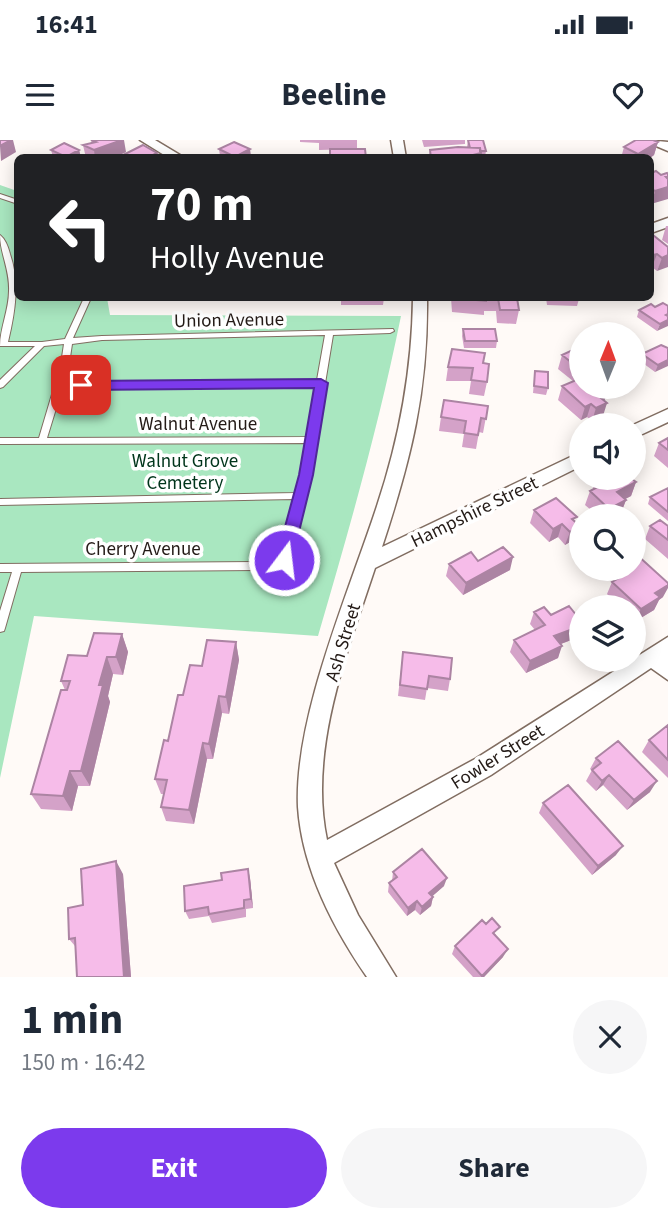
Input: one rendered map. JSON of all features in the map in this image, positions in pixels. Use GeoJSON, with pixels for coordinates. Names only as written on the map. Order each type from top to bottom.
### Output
{"type":"FeatureCollection","features":[{"type":"Feature","properties":{"kind":"street"},"geometry":{"type":"LineString","coordinates":[[146,140],[172,154]]}},
{"type":"Feature","properties":{"kind":"street"},"geometry":{"type":"LineString","coordinates":[[653,140],[668,146]]}},
{"type":"Feature","properties":{"kind":"street","name":"Ash Street"},"geometry":{"type":"LineString","coordinates":[[383,977],[337,898],[321,857],[312,823],[310,772],[336,655],[397,472],[412,401],[421,332],[420,301]]}},
{"type":"Feature","properties":{"kind":"street"},"geometry":{"type":"LineString","coordinates":[[646,426],[668,415]]}},
{"type":"Feature","properties":{"kind":"street","name":"Hampshire Street"},"geometry":{"type":"LineString","coordinates":[[368,563],[569,464]]}},
{"type":"Feature","properties":{"kind":"street","name":"Fowler Street"},"geometry":{"type":"LineString","coordinates":[[321,857],[484,767],[663,658]]}},
{"type":"Feature","properties":{"kind":"lane"},"geometry":{"type":"LineString","coordinates":[[0,237],[14,280]]}},
{"type":"Feature","properties":{"kind":"lane"},"geometry":{"type":"LineString","coordinates":[[14,294],[1,344],[42,344]]}},
{"type":"Feature","properties":{"kind":"lane"},"geometry":{"type":"LineString","coordinates":[[42,441],[68,341],[86,301]]}},
{"type":"Feature","properties":{"kind":"lane","name":"Union Avenue"},"geometry":{"type":"LineString","coordinates":[[42,344],[390,331]]}},
{"type":"Feature","properties":{"kind":"lane"},"geometry":{"type":"LineString","coordinates":[[0,502],[299,496],[313,440],[329,333]]}},
{"type":"Feature","properties":{"kind":"lane"},"geometry":{"type":"LineString","coordinates":[[0,385],[42,344]]}},
{"type":"Feature","properties":{"kind":"lane"},"geometry":{"type":"LineString","coordinates":[[58,386],[321,383]]}},
{"type":"Feature","properties":{"kind":"lane","name":"Walnut Avenue"},"geometry":{"type":"LineString","coordinates":[[0,441],[313,440]]}},
{"type":"Feature","properties":{"kind":"lane","name":"Cherry Avenue"},"geometry":{"type":"LineString","coordinates":[[0,568],[278,565],[284,560],[299,496]]}},
{"type":"Feature","properties":{"kind":"lane"},"geometry":{"type":"LineString","coordinates":[[0,628],[18,567]]}},
{"type":"Feature","properties":{"kind":"green space","name":"Walnut Grove Cemetery"},"geometry":{"type":"Polygon","coordinates":[[[0,185],[14,190],[14,301],[108,301],[110,315],[401,316],[373,437],[318,636],[34,616],[0,778],[0,185]]]}},
{"type":"Feature","properties":{"kind":"building"},"geometry":{"type":"Polygon","coordinates":[[[0,140],[11,140],[0,146],[0,140]]]}},
{"type":"Feature","properties":{"kind":"building"},"geometry":{"type":"Polygon","coordinates":[[[91,140],[122,140],[94,150],[83,145],[96,142],[91,140]]]}},
{"type":"Feature","properties":{"kind":"building"},"geometry":{"type":"Polygon","coordinates":[[[468,140],[483,140],[486,151],[470,148],[468,140]]]}},
{"type":"Feature","properties":{"kind":"building"},"geometry":{"type":"Polygon","coordinates":[[[636,140],[658,142],[638,154],[624,147],[636,140]]]}},
{"type":"Feature","properties":{"kind":"building"},"geometry":{"type":"Polygon","coordinates":[[[234,142],[250,149],[241,154],[229,154],[219,149],[234,142]]]}},
{"type":"Feature","properties":{"kind":"building"},"geometry":{"type":"Polygon","coordinates":[[[64,143],[79,150],[72,154],[60,154],[51,150],[64,143]]]}},
{"type":"Feature","properties":{"kind":"building"},"geometry":{"type":"Polygon","coordinates":[[[143,145],[157,153],[155,154],[125,154],[143,145]]]}},
{"type":"Feature","properties":{"kind":"building"},"geometry":{"type":"Polygon","coordinates":[[[480,148],[481,153],[430,154],[430,150],[480,148]]]}},
{"type":"Feature","properties":{"kind":"building"},"geometry":{"type":"Polygon","coordinates":[[[330,149],[365,149],[366,154],[330,154],[330,149]]]}},
{"type":"Feature","properties":{"kind":"building"},"geometry":{"type":"Polygon","coordinates":[[[654,172],[668,174],[668,187],[654,190],[654,172]]]}},
{"type":"Feature","properties":{"kind":"building"},"geometry":{"type":"Polygon","coordinates":[[[654,236],[668,247],[668,255],[662,258],[654,255],[654,236]]]}},
{"type":"Feature","properties":{"kind":"building"},"geometry":{"type":"Polygon","coordinates":[[[498,301],[518,301],[519,310],[500,310],[498,301]]]}},
{"type":"Feature","properties":{"kind":"building"},"geometry":{"type":"Polygon","coordinates":[[[663,303],[668,306],[668,320],[660,324],[639,310],[651,304],[655,307],[663,303]]]}},
{"type":"Feature","properties":{"kind":"building"},"geometry":{"type":"Polygon","coordinates":[[[463,329],[495,329],[497,341],[465,341],[463,329]]]}},
{"type":"Feature","properties":{"kind":"building"},"geometry":{"type":"Polygon","coordinates":[[[661,345],[668,348],[668,360],[658,365],[646,357],[646,352],[661,345]]]}},
{"type":"Feature","properties":{"kind":"building"},"geometry":{"type":"Polygon","coordinates":[[[452,349],[485,353],[483,363],[489,364],[487,382],[471,380],[473,368],[448,367],[452,349]]]}},
{"type":"Feature","properties":{"kind":"building"},"geometry":{"type":"Polygon","coordinates":[[[569,352],[569,361],[562,355],[569,352]]]}},
{"type":"Feature","properties":{"kind":"building"},"geometry":{"type":"Polygon","coordinates":[[[535,371],[548,372],[548,388],[534,386],[535,371]]]}},
{"type":"Feature","properties":{"kind":"building"},"geometry":{"type":"Polygon","coordinates":[[[569,383],[569,392],[562,386],[569,383]]]}},
{"type":"Feature","properties":{"kind":"building"},"geometry":{"type":"Polygon","coordinates":[[[576,399],[602,399],[607,403],[596,408],[591,404],[585,407],[576,399]]]}},
{"type":"Feature","properties":{"kind":"building"},"geometry":{"type":"Polygon","coordinates":[[[444,400],[488,406],[486,419],[481,418],[478,435],[464,433],[466,421],[441,417],[444,400]]]}},
{"type":"Feature","properties":{"kind":"building"},"geometry":{"type":"Polygon","coordinates":[[[668,438],[668,450],[659,443],[668,438]]]}},
{"type":"Feature","properties":{"kind":"building"},"geometry":{"type":"Polygon","coordinates":[[[668,488],[668,512],[650,497],[668,488]]]}},
{"type":"Feature","properties":{"kind":"building"},"geometry":{"type":"Polygon","coordinates":[[[621,490],[617,492],[626,500],[618,504],[604,504],[590,491],[621,490]]]}},
{"type":"Feature","properties":{"kind":"building"},"geometry":{"type":"Polygon","coordinates":[[[556,498],[569,510],[569,531],[562,524],[553,529],[534,510],[556,498]]]}},
{"type":"Feature","properties":{"kind":"building"},"geometry":{"type":"Polygon","coordinates":[[[660,520],[668,526],[668,540],[650,526],[660,520]]]}},
{"type":"Feature","properties":{"kind":"building"},"geometry":{"type":"Polygon","coordinates":[[[503,547],[513,557],[466,583],[449,564],[471,552],[478,561],[503,547]]]}},
{"type":"Feature","properties":{"kind":"building"},"geometry":{"type":"Polygon","coordinates":[[[646,563],[668,585],[655,593],[660,597],[646,606],[646,595],[626,595],[612,582],[646,581],[646,563]]]}},
{"type":"Feature","properties":{"kind":"building"},"geometry":{"type":"Polygon","coordinates":[[[569,606],[569,630],[554,636],[562,646],[530,661],[514,640],[545,625],[534,612],[544,607],[551,615],[569,606]]]}},
{"type":"Feature","properties":{"kind":"building"},"geometry":{"type":"Polygon","coordinates":[[[94,633],[122,634],[116,657],[107,657],[99,685],[103,685],[81,771],[70,771],[63,796],[31,794],[61,690],[67,690],[70,681],[61,681],[68,655],[87,656],[94,633]]]}},
{"type":"Feature","properties":{"kind":"building"},"geometry":{"type":"Polygon","coordinates":[[[207,640],[236,642],[226,697],[219,696],[209,744],[203,743],[189,810],[161,807],[167,780],[155,779],[164,740],[168,741],[178,695],[183,695],[190,665],[202,666],[207,640]]]}},
{"type":"Feature","properties":{"kind":"building"},"geometry":{"type":"Polygon","coordinates":[[[403,652],[452,658],[450,679],[429,676],[427,689],[400,685],[403,652]]]}},
{"type":"Feature","properties":{"kind":"building"},"geometry":{"type":"Polygon","coordinates":[[[668,725],[668,760],[649,740],[668,725]]]}},
{"type":"Feature","properties":{"kind":"building"},"geometry":{"type":"Polygon","coordinates":[[[618,741],[657,781],[634,800],[609,775],[602,781],[592,770],[601,763],[596,758],[618,741]]]}},
{"type":"Feature","properties":{"kind":"building"},"geometry":{"type":"Polygon","coordinates":[[[568,785],[623,846],[598,866],[543,803],[568,785]]]}},
{"type":"Feature","properties":{"kind":"building"},"geometry":{"type":"Polygon","coordinates":[[[422,849],[447,878],[429,893],[433,897],[422,907],[417,901],[408,908],[389,883],[397,877],[393,872],[422,849]]]}},
{"type":"Feature","properties":{"kind":"building"},"geometry":{"type":"Polygon","coordinates":[[[116,861],[124,977],[77,977],[75,938],[69,939],[68,908],[83,905],[81,869],[116,861]]]}},
{"type":"Feature","properties":{"kind":"building"},"geometry":{"type":"Polygon","coordinates":[[[248,869],[251,899],[244,900],[244,908],[209,914],[208,907],[185,911],[184,886],[222,880],[221,873],[248,869]]]}},
{"type":"Feature","properties":{"kind":"building"},"geometry":{"type":"Polygon","coordinates":[[[492,918],[500,927],[493,933],[508,949],[482,976],[455,946],[482,920],[486,924],[492,918]]]}},
{"type":"Feature","properties":{"kind":"route"},"geometry":{"type":"LineString","coordinates":[[81,385],[321,383],[306,475],[284,560]]}}]}
